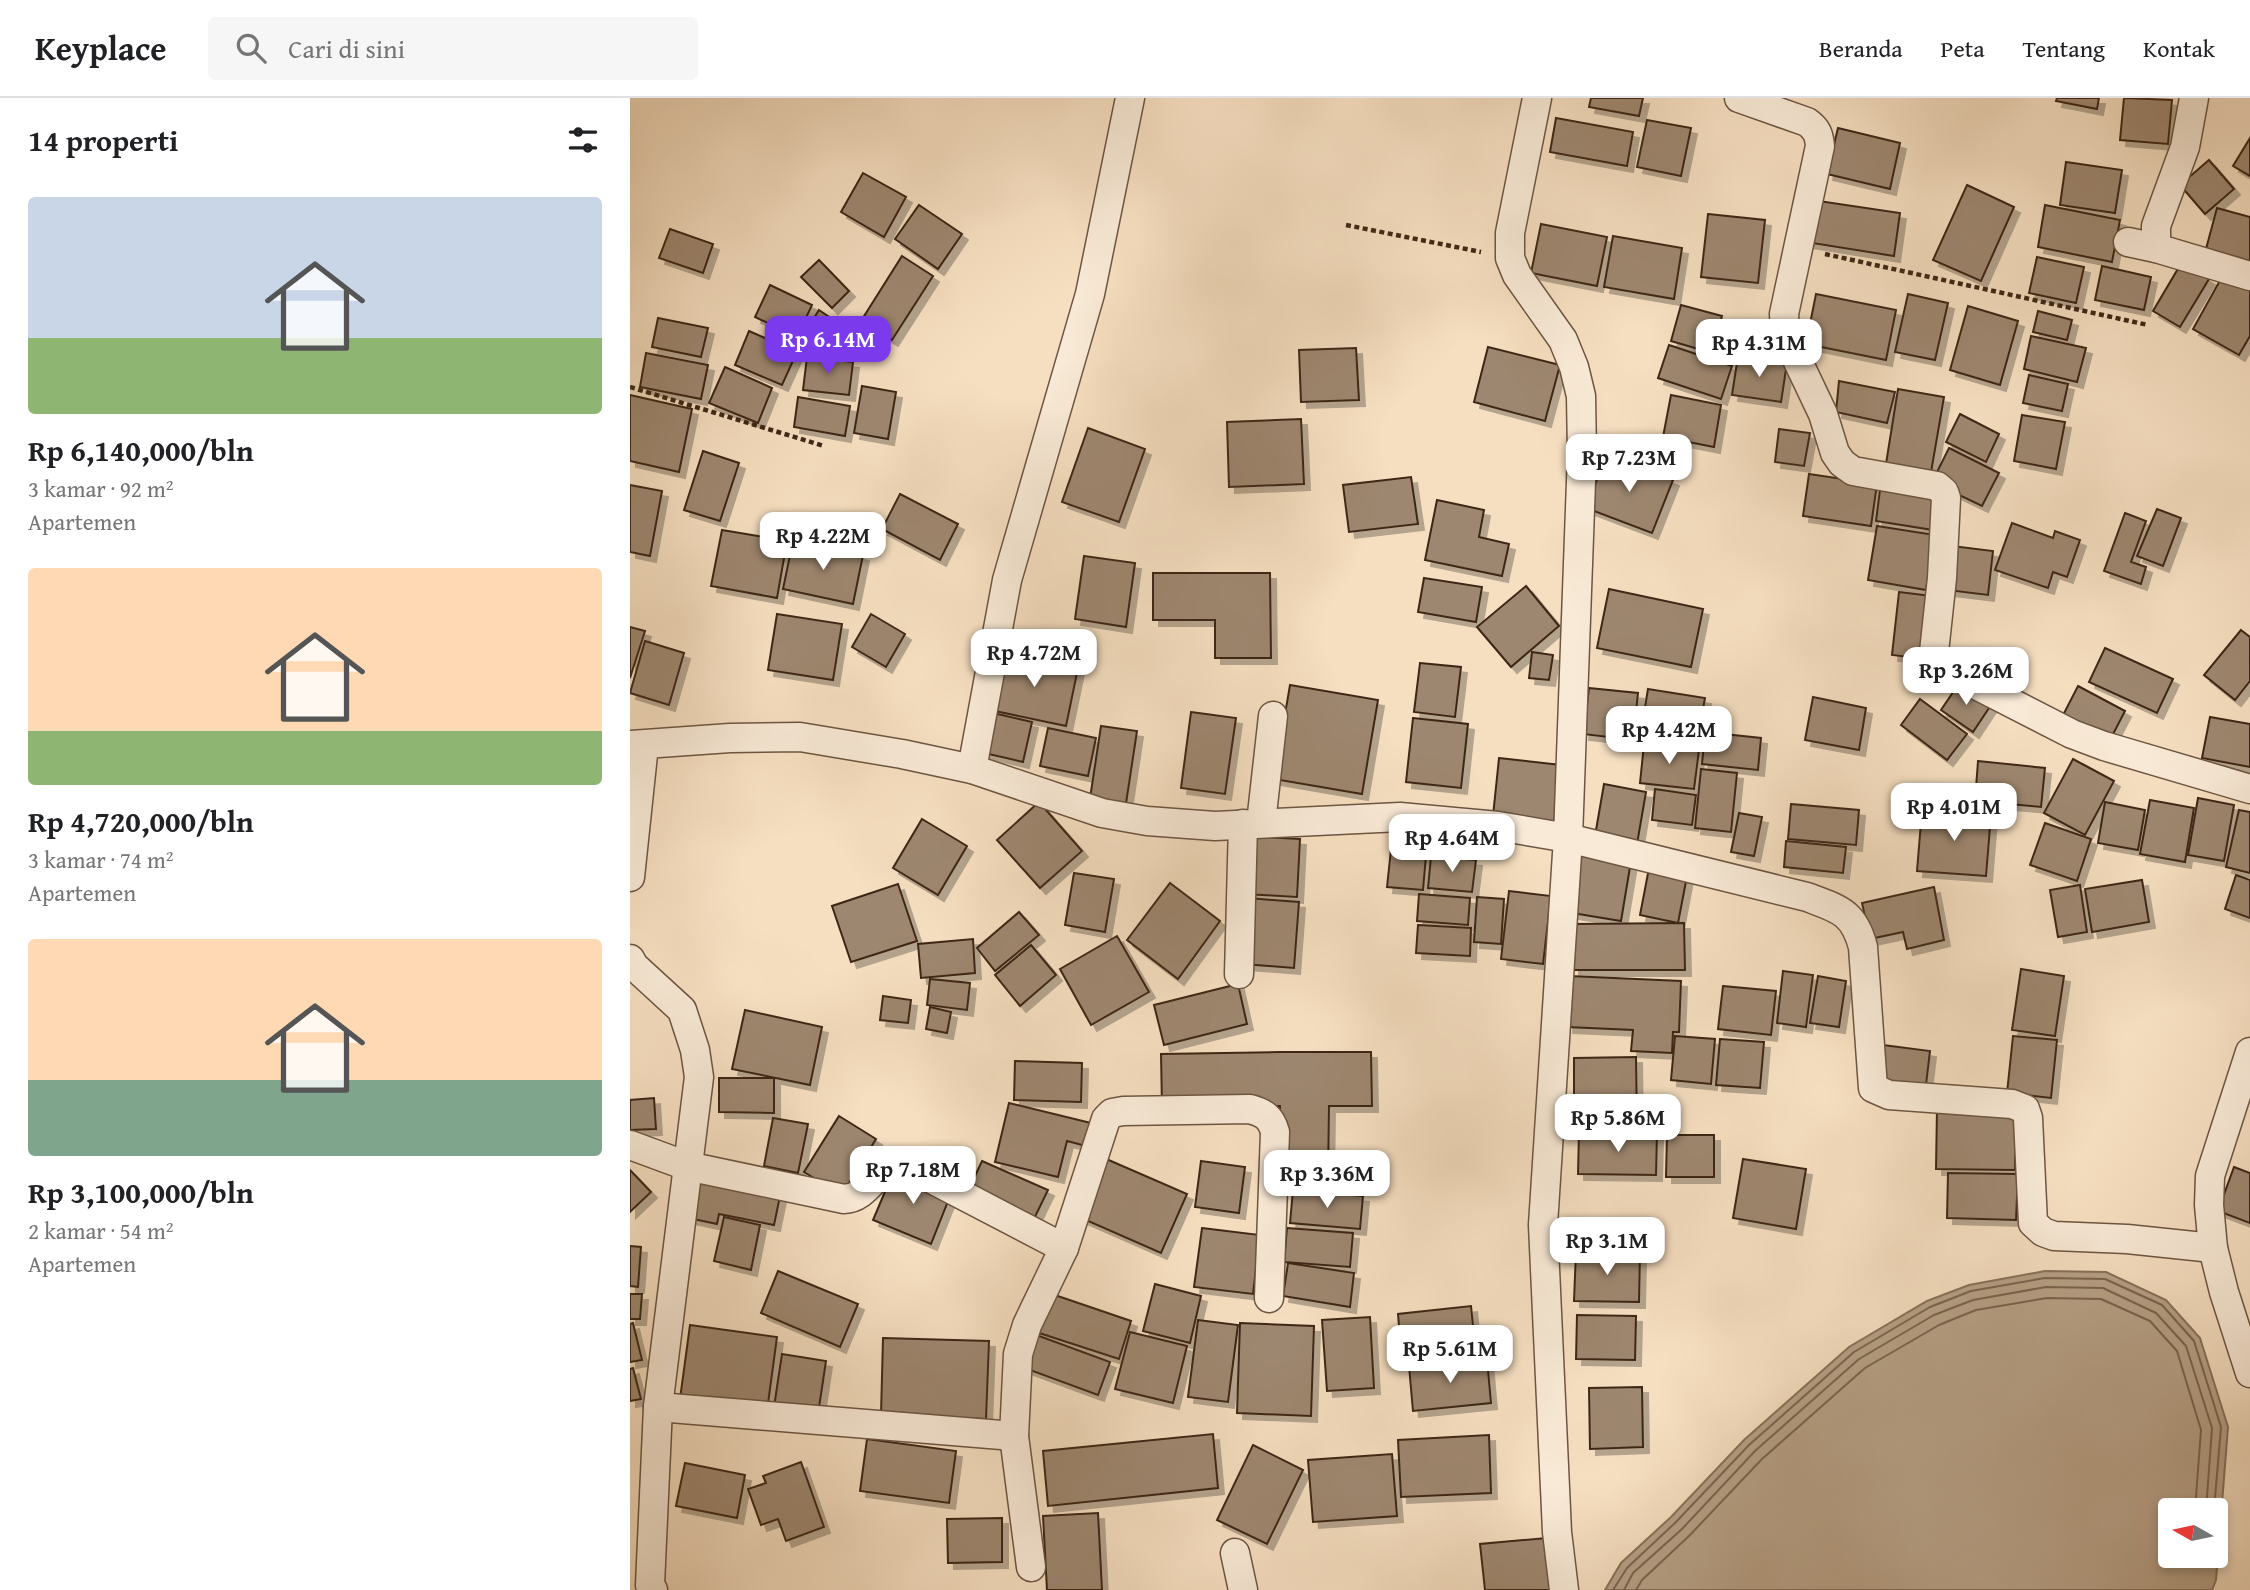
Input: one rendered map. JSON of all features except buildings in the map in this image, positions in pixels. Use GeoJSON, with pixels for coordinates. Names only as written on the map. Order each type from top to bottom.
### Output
{"type":"FeatureCollection","features":[{"type":"Feature","properties":{"kind":"street"},"geometry":{"type":"LineString","coordinates":[[972,769],[1007,580],[1090,294],[1130,98]]}},
{"type":"Feature","properties":{"kind":"street"},"geometry":{"type":"LineString","coordinates":[[1538,98],[1510,233],[1510,258],[1517,275],[1563,340],[1574,367],[1581,396],[1582,454],[1568,838],[1543,1225],[1557,1518],[1564,1590]]}},
{"type":"Feature","properties":{"kind":"street"},"geometry":{"type":"LineString","coordinates":[[1739,98],[1807,122],[1815,127],[1819,135],[1820,146],[1784,314],[1785,334],[1823,414],[1835,453],[1842,463],[1853,471],[1937,486],[1944,492],[1946,498],[1942,578],[1934,640],[1934,652],[1938,662],[1949,671],[2071,734],[2250,789]]}},
{"type":"Feature","properties":{"kind":"street"},"geometry":{"type":"LineString","coordinates":[[2156,248],[2157,226],[2185,147],[2194,98]]}},
{"type":"Feature","properties":{"kind":"street"},"geometry":{"type":"LineString","coordinates":[[2128,242],[2250,276]]}},
{"type":"Feature","properties":{"kind":"street"},"geometry":{"type":"LineString","coordinates":[[1239,974],[1252,824],[1273,716]]}},
{"type":"Feature","properties":{"kind":"street"},"geometry":{"type":"LineString","coordinates":[[630,877],[637,745],[730,737],[800,737],[902,754],[972,769],[1102,813],[1147,821],[1215,826],[1400,817],[1498,826],[1568,838],[1807,897],[1850,917],[1858,928],[1863,947],[1873,1088],[1889,1095],[2012,1104],[2025,1109],[2028,1118],[2033,1223],[2043,1232],[2054,1236],[2127,1239],[2213,1248]]}},
{"type":"Feature","properties":{"kind":"street"},"geometry":{"type":"LineString","coordinates":[[630,959],[634,966],[682,1010],[689,1027],[699,1077],[658,1407],[644,1585]]}},
{"type":"Feature","properties":{"kind":"street"},"geometry":{"type":"LineString","coordinates":[[2250,1052],[2210,1176],[2209,1205],[2213,1248],[2250,1373]]}},
{"type":"Feature","properties":{"kind":"street"},"geometry":{"type":"LineString","coordinates":[[1031,1567],[1014,1436],[1018,1354],[1027,1325],[1064,1248],[1106,1119],[1112,1113],[1250,1109],[1272,1120],[1275,1132],[1269,1298]]}},
{"type":"Feature","properties":{"kind":"street"},"geometry":{"type":"LineString","coordinates":[[630,1145],[687,1166],[844,1199],[862,1194],[888,1167],[895,1164],[905,1166],[1064,1248]]}},
{"type":"Feature","properties":{"kind":"street"},"geometry":{"type":"LineString","coordinates":[[658,1407],[1014,1436]]}},
{"type":"Feature","properties":{"kind":"street"},"geometry":{"type":"LineString","coordinates":[[1235,1553],[1243,1590]]}},
{"type":"Feature","properties":{"kind":"path"},"geometry":{"type":"LineString","coordinates":[[1346,225],[1510,258]]}},
{"type":"Feature","properties":{"kind":"path"},"geometry":{"type":"LineString","coordinates":[[1797,248],[2148,325]]}},
{"type":"Feature","properties":{"kind":"path"},"geometry":{"type":"LineString","coordinates":[[630,387],[824,446]]}},
{"type":"Feature","properties":{"kind":"water"},"geometry":{"type":"Polygon","coordinates":[[[2045,1271],[2106,1272],[2166,1300],[2200,1338],[2228,1427],[2222,1498],[2158,1498],[2158,1568],[2217,1568],[2212,1590],[1605,1590],[1621,1563],[1671,1517],[1744,1440],[1849,1347],[1927,1301],[1969,1285],[2045,1271]]]}}]}
